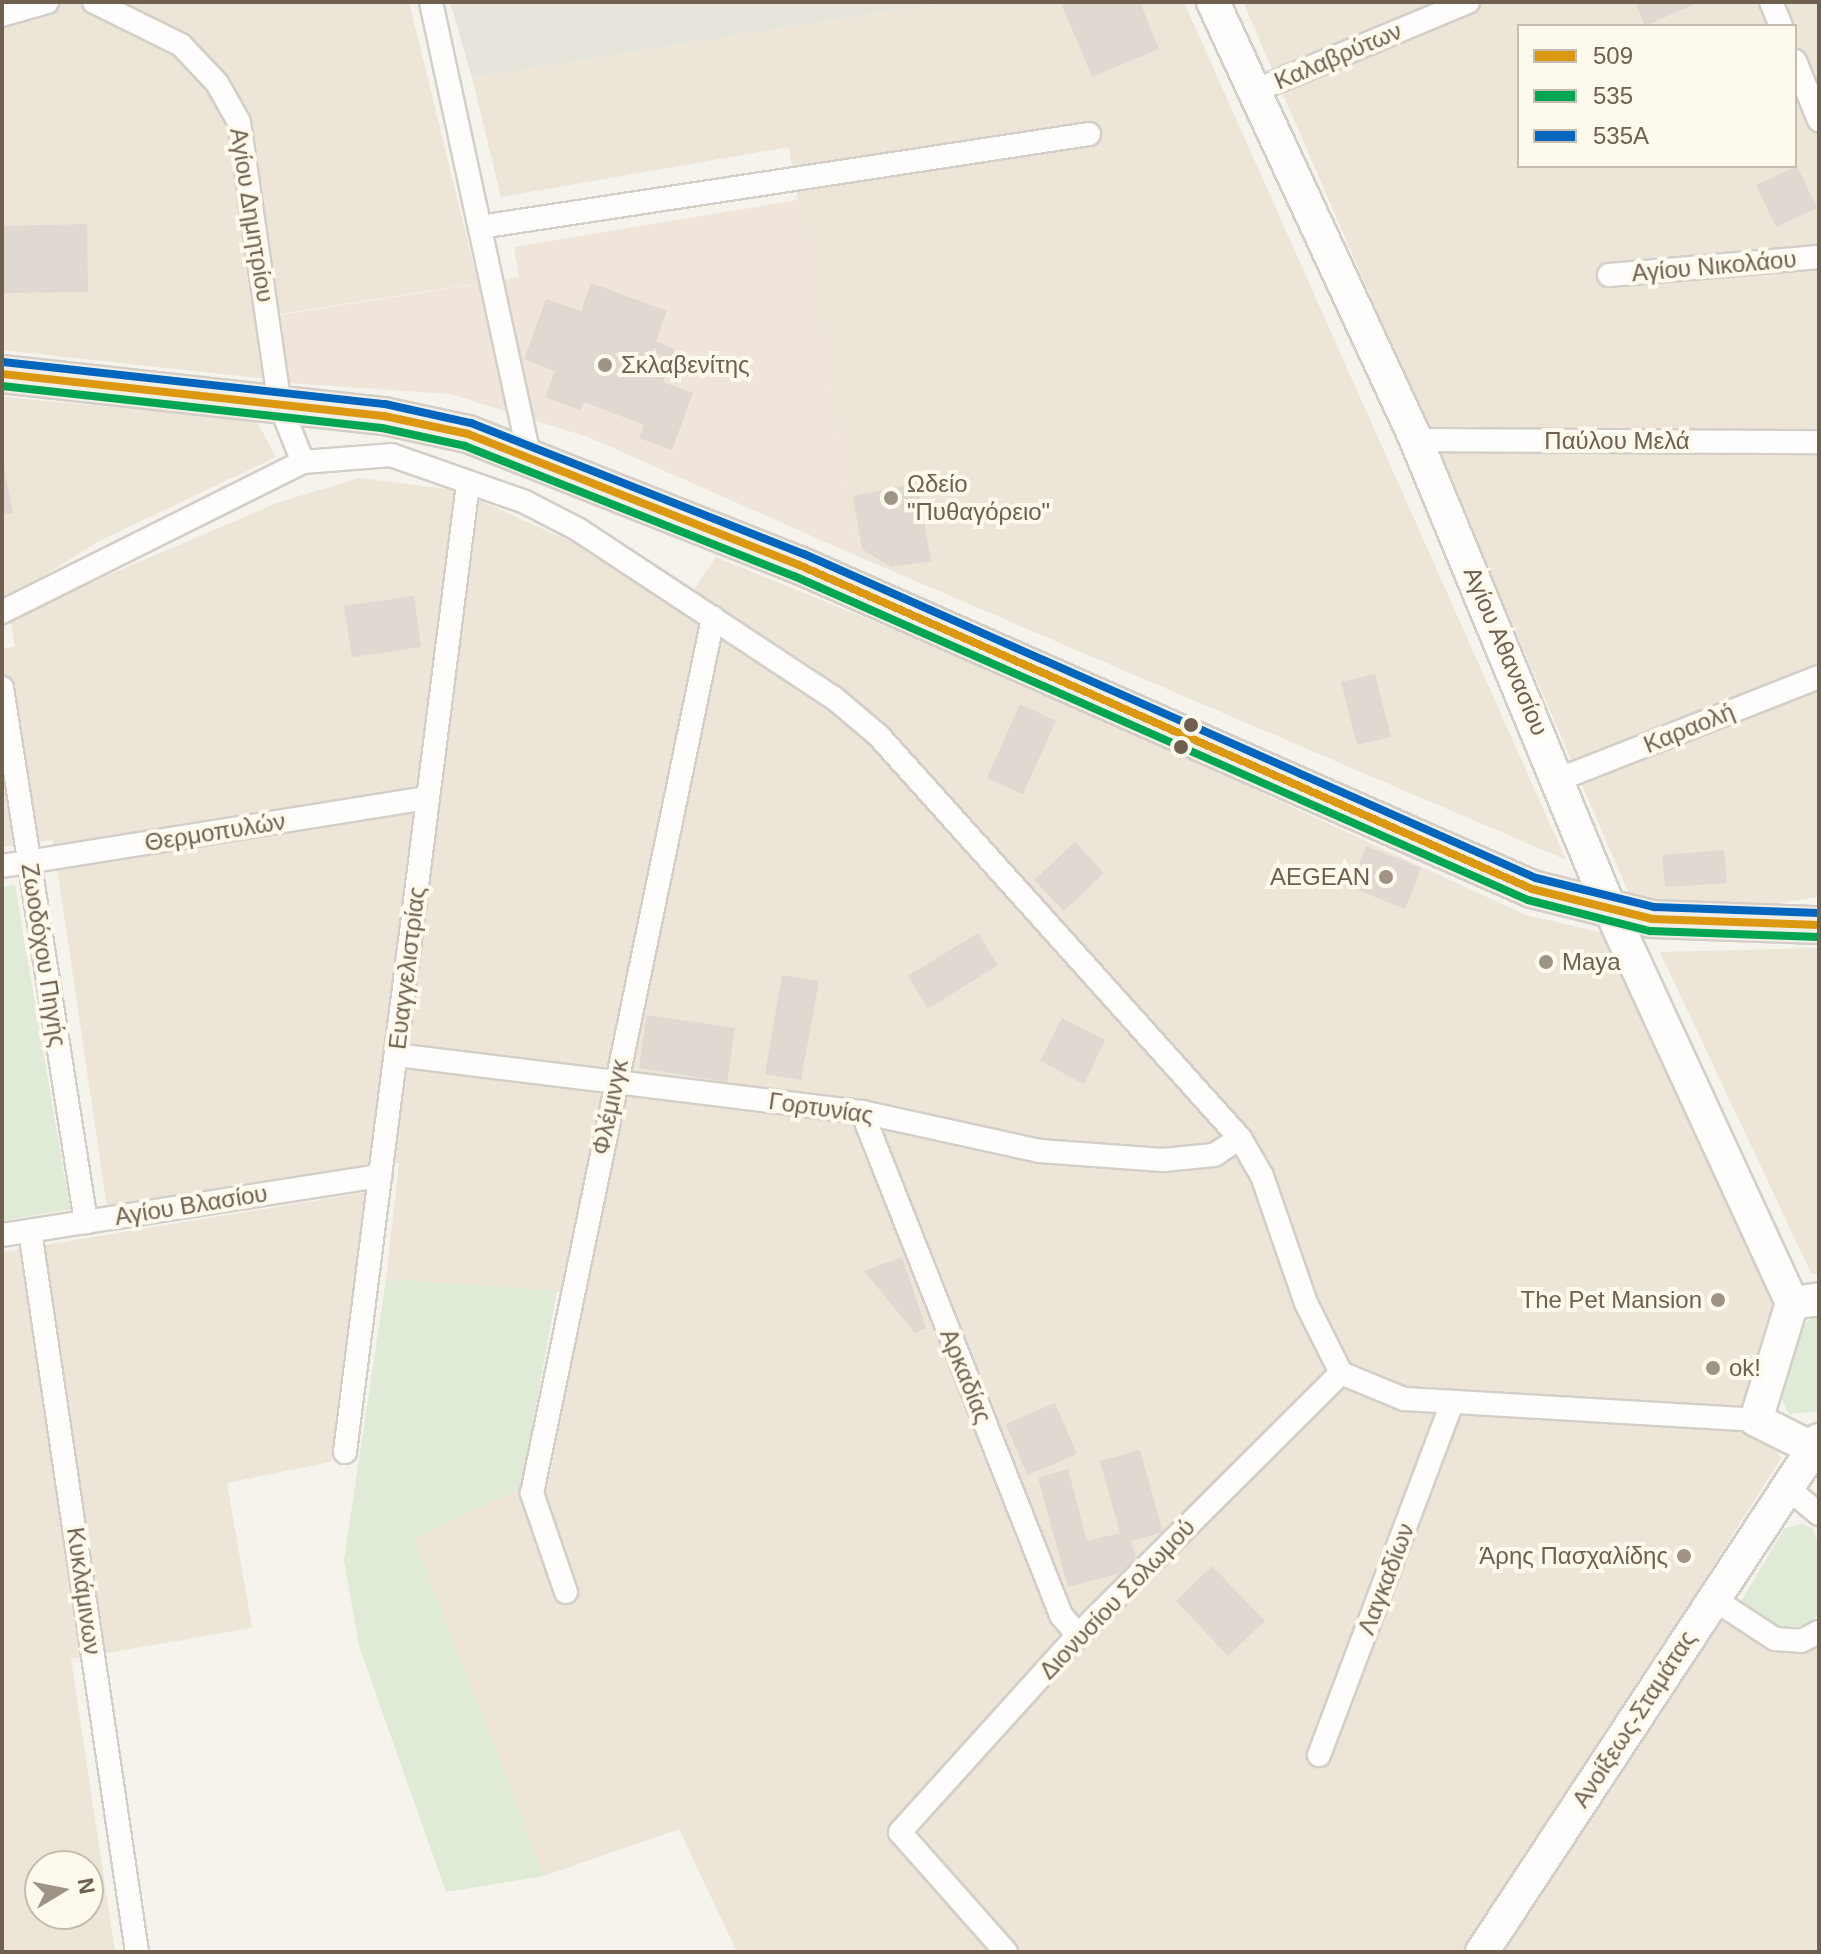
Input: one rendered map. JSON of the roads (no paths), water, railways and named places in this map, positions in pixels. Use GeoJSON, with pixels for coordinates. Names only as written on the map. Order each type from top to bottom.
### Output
{"type":"FeatureCollection","features":[{"type":"Feature","properties":{"kind":"main road"},"geometry":{"type":"LineString","coordinates":[[2,374],[384,416],[528,452],[1487,871],[1610,909],[1728,926],[1819,925]]}},
{"type":"Feature","properties":{"kind":"street"},"geometry":{"type":"LineString","coordinates":[[2,15],[47,2]]}},
{"type":"Feature","properties":{"kind":"street","name":"Αγίου Δημητρίου"},"geometry":{"type":"LineString","coordinates":[[94,2],[181,45],[217,83],[239,122],[280,405],[303,462]]}},
{"type":"Feature","properties":{"kind":"street"},"geometry":{"type":"LineString","coordinates":[[431,2],[528,452]]}},
{"type":"Feature","properties":{"kind":"street","name":"Αγίου Αθανασίου"},"geometry":{"type":"LineString","coordinates":[[1213,2],[1416,440],[1560,779],[1610,909],[1806,1301]]}},
{"type":"Feature","properties":{"kind":"street","name":"Καλαβρύτων"},"geometry":{"type":"LineString","coordinates":[[1254,91],[1468,2]]}},
{"type":"Feature","properties":{"kind":"street"},"geometry":{"type":"LineString","coordinates":[[1771,2],[1780,24]]}},
{"type":"Feature","properties":{"kind":"street"},"geometry":{"type":"LineString","coordinates":[[1797,68],[1819,120]]}},
{"type":"Feature","properties":{"kind":"street"},"geometry":{"type":"LineString","coordinates":[[480,227],[1089,134]]}},
{"type":"Feature","properties":{"kind":"street","name":"Αγίου Νικολάου"},"geometry":{"type":"LineString","coordinates":[[1609,275],[1819,257]]}},
{"type":"Feature","properties":{"kind":"street","name":"Παύλου Μελά"},"geometry":{"type":"LineString","coordinates":[[1416,440],[1819,442]]}},
{"type":"Feature","properties":{"kind":"street"},"geometry":{"type":"LineString","coordinates":[[2,612],[303,462],[391,455],[579,530],[713,618],[878,735],[1240,1138],[1262,1176],[1306,1303],[1341,1373],[1404,1399],[1756,1420],[1816,1444]]}},
{"type":"Feature","properties":{"kind":"street","name":"Ευαγγελιστρίας"},"geometry":{"type":"LineString","coordinates":[[345,1452],[468,484]]}},
{"type":"Feature","properties":{"kind":"street","name":"Φλέμινγκ"},"geometry":{"type":"LineString","coordinates":[[566,1592],[532,1493],[713,618]]}},
{"type":"Feature","properties":{"kind":"street","name":"Καραολή"},"geometry":{"type":"LineString","coordinates":[[1560,779],[1819,677]]}},
{"type":"Feature","properties":{"kind":"street","name":"Ζωοδόχου Πηγής"},"geometry":{"type":"LineString","coordinates":[[2,688],[86,1222]]}},
{"type":"Feature","properties":{"kind":"street","name":"Θερμοπυλών"},"geometry":{"type":"LineString","coordinates":[[2,866],[428,798]]}},
{"type":"Feature","properties":{"kind":"street","name":"Γορτυνίας"},"geometry":{"type":"LineString","coordinates":[[396,1055],[862,1112],[1040,1151],[1163,1160],[1214,1155],[1240,1138]]}},
{"type":"Feature","properties":{"kind":"street","name":"Αρκαδίας"},"geometry":{"type":"LineString","coordinates":[[862,1112],[1061,1615],[1078,1635]]}},
{"type":"Feature","properties":{"kind":"street","name":"Αγίου Βλασίου"},"geometry":{"type":"LineString","coordinates":[[2,1235],[380,1176]]}},
{"type":"Feature","properties":{"kind":"street","name":"Κυκλάμινων"},"geometry":{"type":"LineString","coordinates":[[30,1231],[137,1952]]}},
{"type":"Feature","properties":{"kind":"street"},"geometry":{"type":"LineString","coordinates":[[1756,1420],[1806,1301]]}},
{"type":"Feature","properties":{"kind":"street","name":"Διονυσίου Σολωμού"},"geometry":{"type":"LineString","coordinates":[[1006,1952],[900,1832],[1078,1635],[1341,1373]]}},
{"type":"Feature","properties":{"kind":"street","name":"Λαγκαδίων"},"geometry":{"type":"LineString","coordinates":[[1319,1755],[1452,1403]]}},
{"type":"Feature","properties":{"kind":"street","name":"Ανοίξεως-Σταμάτας"},"geometry":{"type":"LineString","coordinates":[[1482,1952],[1785,1486],[1816,1444]]}},
{"type":"Feature","properties":{"kind":"street"},"geometry":{"type":"LineString","coordinates":[[1785,1486],[1819,1514]]}},
{"type":"Feature","properties":{"kind":"street"},"geometry":{"type":"LineString","coordinates":[[1712,1598],[1775,1639],[1817,1639]]}},
{"type":"Feature","properties":{"kind":"place","name":"Σκλαβενίτης"},"geometry":{"type":"Point","coordinates":[605,365]}},
{"type":"Feature","properties":{"kind":"place","name":"Ωδείο \"Πυθαγόρειο\""},"geometry":{"type":"Point","coordinates":[891,498]}},
{"type":"Feature","properties":{"kind":"place","name":"AEGEAN"},"geometry":{"type":"Point","coordinates":[1386,877]}},
{"type":"Feature","properties":{"kind":"place","name":"Maya"},"geometry":{"type":"Point","coordinates":[1546,962]}},
{"type":"Feature","properties":{"kind":"place","name":"The Pet Mansion"},"geometry":{"type":"Point","coordinates":[1718,1300]}},
{"type":"Feature","properties":{"kind":"place","name":"ok!"},"geometry":{"type":"Point","coordinates":[1713,1368]}},
{"type":"Feature","properties":{"kind":"place","name":"Άρης Πασχαλίδης"},"geometry":{"type":"Point","coordinates":[1684,1556]}}]}
